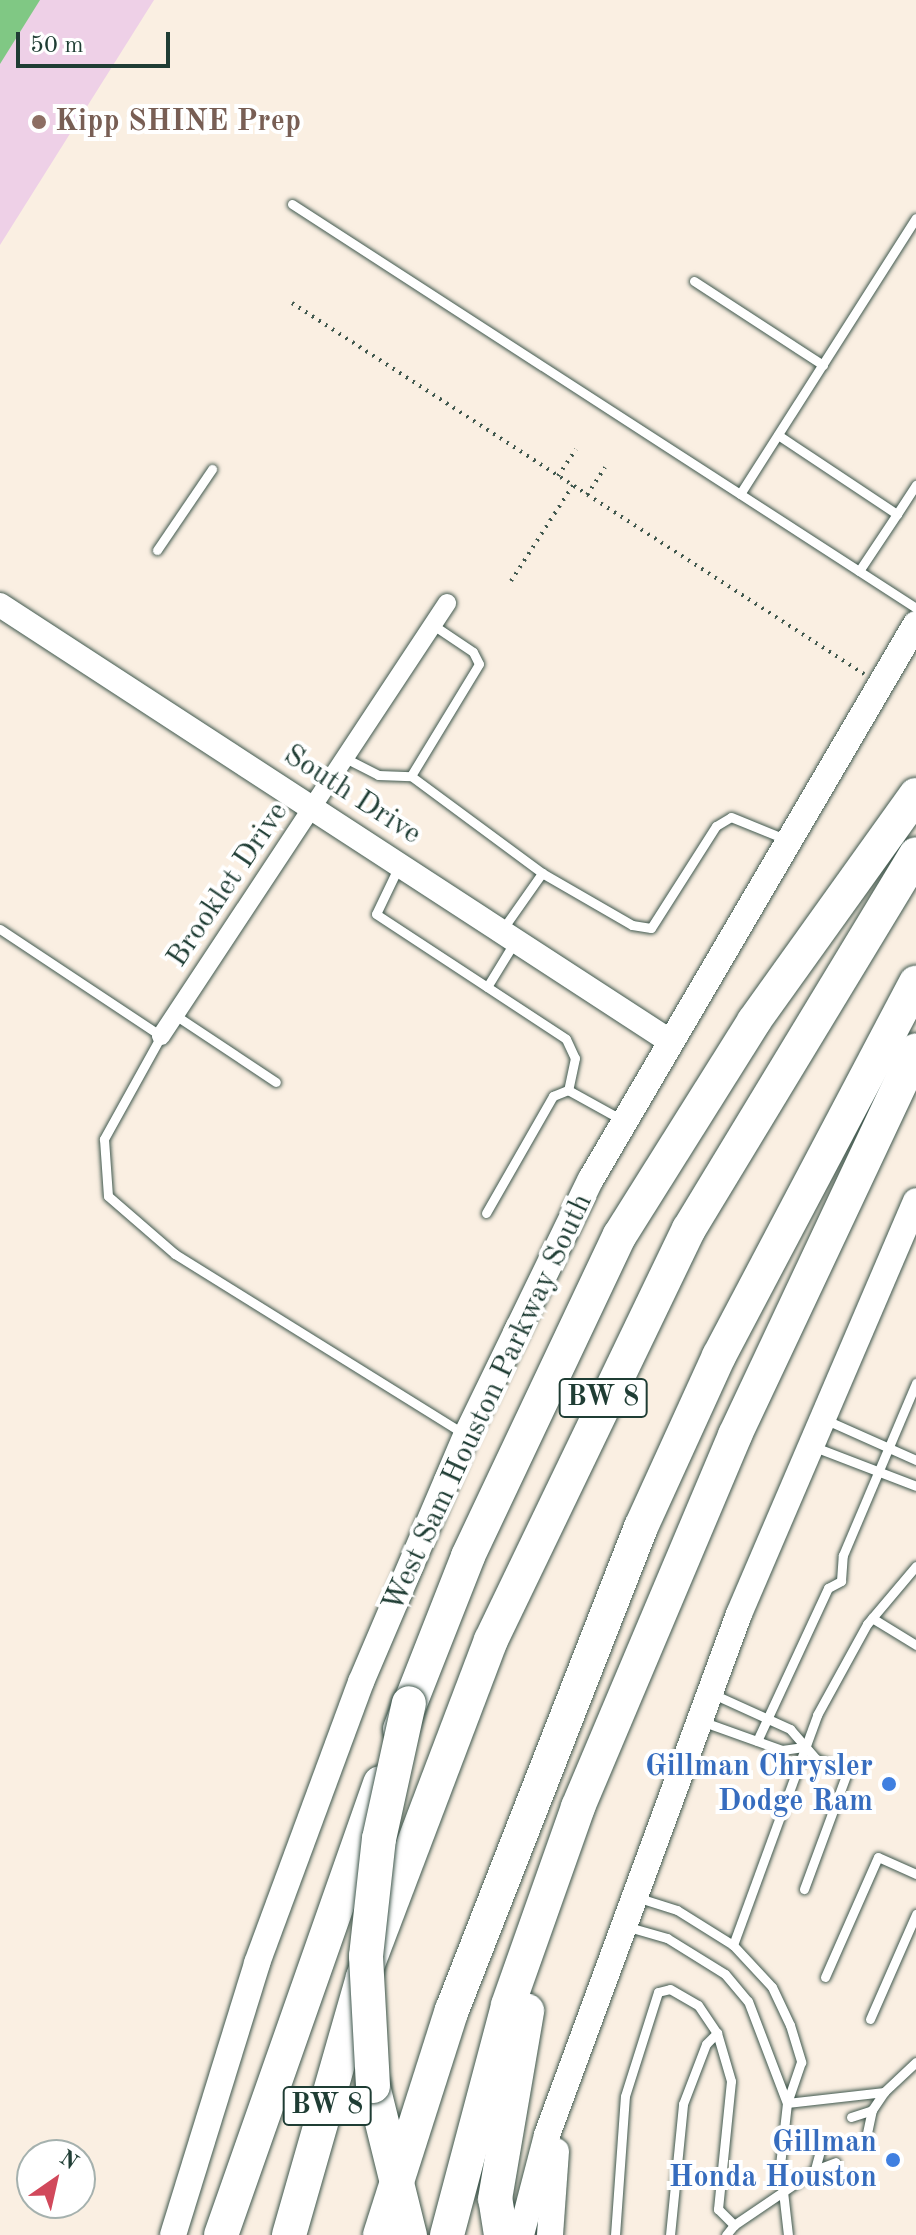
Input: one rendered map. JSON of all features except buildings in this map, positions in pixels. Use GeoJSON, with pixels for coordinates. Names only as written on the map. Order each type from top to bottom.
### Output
{"type":"FeatureCollection","features":[{"type":"Feature","properties":{"kind":"highway"},"geometry":{"type":"LineString","coordinates":[[221,2235],[409,1703],[549,1375],[620,1235],[746,1033],[916,795]]}},
{"type":"Feature","properties":{"kind":"highway","name":"BW 8"},"geometry":{"type":"LineString","coordinates":[[289,2235],[363,1977],[432,1780],[583,1438],[752,1118],[916,854]]}},
{"type":"Feature","properties":{"kind":"highway","name":"BW 8"},"geometry":{"type":"LineString","coordinates":[[380,2235],[452,2010],[647,1513],[817,1165],[916,983]]}},
{"type":"Feature","properties":{"kind":"highway"},"geometry":{"type":"LineString","coordinates":[[447,2235],[536,1919],[693,1529],[916,1050]]}},
{"type":"Feature","properties":{"kind":"highway"},"geometry":{"type":"LineString","coordinates":[[409,1703],[375,1862],[365,2024],[410,2235]]}},
{"type":"Feature","properties":{"kind":"highway"},"geometry":{"type":"LineString","coordinates":[[501,2235],[495,2199],[531,1995],[523,1958]]}},
{"type":"Feature","properties":{"kind":"main road","name":"West Sam Houston Parkway South"},"geometry":{"type":"LineString","coordinates":[[173,2235],[267,1934],[361,1682],[466,1436],[668,1040],[785,839],[916,624]]}},
{"type":"Feature","properties":{"kind":"main road"},"geometry":{"type":"LineString","coordinates":[[521,2235],[565,2088],[699,1720],[820,1417],[916,1201]]}},
{"type":"Feature","properties":{"kind":"main road"},"geometry":{"type":"LineString","coordinates":[[550,2235],[565,2088]]}},
{"type":"Feature","properties":{"kind":"street","name":"Brooklet Drive"},"geometry":{"type":"LineString","coordinates":[[161,1036],[447,603]]}},
{"type":"Feature","properties":{"kind":"street","name":"South Drive"},"geometry":{"type":"LineString","coordinates":[[0,605],[668,1040]]}},
{"type":"Feature","properties":{"kind":"lane"},"geometry":{"type":"LineString","coordinates":[[292,204],[916,608]]}},
{"type":"Feature","properties":{"kind":"lane"},"geometry":{"type":"LineString","coordinates":[[740,494],[916,218]]}},
{"type":"Feature","properties":{"kind":"lane"},"geometry":{"type":"LineString","coordinates":[[694,281],[823,365]]}},
{"type":"Feature","properties":{"kind":"lane"},"geometry":{"type":"LineString","coordinates":[[778,435],[897,514]]}},
{"type":"Feature","properties":{"kind":"lane"},"geometry":{"type":"LineString","coordinates":[[157,550],[212,469]]}},
{"type":"Feature","properties":{"kind":"lane"},"geometry":{"type":"LineString","coordinates":[[859,571],[916,485]]}},
{"type":"Feature","properties":{"kind":"lane"},"geometry":{"type":"LineString","coordinates":[[411,776],[413,763],[479,664],[433,624]]}},
{"type":"Feature","properties":{"kind":"lane"},"geometry":{"type":"LineString","coordinates":[[345,758],[378,775],[411,776],[542,873],[632,925],[651,928],[716,826],[731,817],[785,839]]}},
{"type":"Feature","properties":{"kind":"lane"},"geometry":{"type":"LineString","coordinates":[[400,865],[376,914],[566,1039],[575,1058],[568,1090]]}},
{"type":"Feature","properties":{"kind":"lane"},"geometry":{"type":"LineString","coordinates":[[487,987],[542,873]]}},
{"type":"Feature","properties":{"kind":"lane"},"geometry":{"type":"LineString","coordinates":[[0,929],[161,1036],[104,1139],[108,1196],[175,1254],[466,1436]]}},
{"type":"Feature","properties":{"kind":"lane"},"geometry":{"type":"LineString","coordinates":[[175,1015],[276,1082]]}},
{"type":"Feature","properties":{"kind":"lane"},"geometry":{"type":"LineString","coordinates":[[568,1090],[624,1121]]}},
{"type":"Feature","properties":{"kind":"lane"},"geometry":{"type":"LineString","coordinates":[[486,1213],[553,1096],[568,1090]]}},
{"type":"Feature","properties":{"kind":"lane"},"geometry":{"type":"LineString","coordinates":[[757,1741],[828,1588],[841,1581],[843,1555],[916,1383]]}},
{"type":"Feature","properties":{"kind":"lane"},"geometry":{"type":"LineString","coordinates":[[820,1417],[916,1460]]}},
{"type":"Feature","properties":{"kind":"lane"},"geometry":{"type":"LineString","coordinates":[[809,1444],[916,1486]]}},
{"type":"Feature","properties":{"kind":"lane"},"geometry":{"type":"LineString","coordinates":[[733,1945],[804,1747],[872,1618],[916,1566]]}},
{"type":"Feature","properties":{"kind":"lane"},"geometry":{"type":"LineString","coordinates":[[872,1618],[916,1645]]}},
{"type":"Feature","properties":{"kind":"lane"},"geometry":{"type":"LineString","coordinates":[[710,1693],[790,1729],[804,1747],[848,1770],[804,1889]]}},
{"type":"Feature","properties":{"kind":"lane"},"geometry":{"type":"LineString","coordinates":[[699,1720],[782,1750],[804,1747]]}},
{"type":"Feature","properties":{"kind":"lane"},"geometry":{"type":"LineString","coordinates":[[825,1977],[878,1857],[916,1874]]}},
{"type":"Feature","properties":{"kind":"lane"},"geometry":{"type":"LineString","coordinates":[[633,1896],[677,1910],[733,1945],[772,1987],[790,2025],[801,2062],[787,2103],[779,2201],[788,2235]]}},
{"type":"Feature","properties":{"kind":"lane"},"geometry":{"type":"LineString","coordinates":[[870,2019],[916,1914]]}},
{"type":"Feature","properties":{"kind":"lane"},"geometry":{"type":"LineString","coordinates":[[622,1926],[667,1938],[725,1974],[748,2001],[787,2103]]}},
{"type":"Feature","properties":{"kind":"lane"},"geometry":{"type":"LineString","coordinates":[[615,2235],[625,2096],[658,1992],[670,1989],[698,2005],[717,2033],[731,2081],[718,2209],[734,2225]]}},
{"type":"Feature","properties":{"kind":"lane"},"geometry":{"type":"LineString","coordinates":[[670,2235],[683,2104],[706,2044],[717,2033]]}},
{"type":"Feature","properties":{"kind":"lane"},"geometry":{"type":"LineString","coordinates":[[867,2133],[872,2110],[884,2092],[916,2062]]}},
{"type":"Feature","properties":{"kind":"lane"},"geometry":{"type":"LineString","coordinates":[[787,2103],[884,2092]]}},
{"type":"Feature","properties":{"kind":"lane"},"geometry":{"type":"LineString","coordinates":[[851,2117],[872,2110]]}},
{"type":"Feature","properties":{"kind":"lane"},"geometry":{"type":"LineString","coordinates":[[815,2170],[821,2147]]}},
{"type":"Feature","properties":{"kind":"lane"},"geometry":{"type":"LineString","coordinates":[[726,2235],[734,2225],[779,2201],[815,2170],[836,2162]]}},
{"type":"Feature","properties":{"kind":"path"},"geometry":{"type":"LineString","coordinates":[[292,303],[879,684]]}},
{"type":"Feature","properties":{"kind":"path"},"geometry":{"type":"LineString","coordinates":[[558,476],[576,449]]}},
{"type":"Feature","properties":{"kind":"path"},"geometry":{"type":"LineString","coordinates":[[587,495],[605,467]]}},
{"type":"Feature","properties":{"kind":"path"},"geometry":{"type":"LineString","coordinates":[[511,581],[573,485]]}},
{"type":"Feature","properties":{"kind":"shaded area","name":"Kipp SHINE Prep"},"geometry":{"type":"Polygon","coordinates":[[[0,0],[154,0],[0,245],[0,0]]]}},
{"type":"Feature","properties":{"kind":"green space"},"geometry":{"type":"Polygon","coordinates":[[[0,0],[40,0],[0,64],[0,0]]]}},
{"type":"Feature","properties":{"kind":"place","name":"Kipp SHINE Prep"},"geometry":{"type":"Point","coordinates":[39,122]}},
{"type":"Feature","properties":{"kind":"place","name":"Gillman Chrysler Dodge Ram"},"geometry":{"type":"Point","coordinates":[889,1784]}},
{"type":"Feature","properties":{"kind":"place","name":"Gillman Honda Houston"},"geometry":{"type":"Point","coordinates":[893,2160]}}]}
